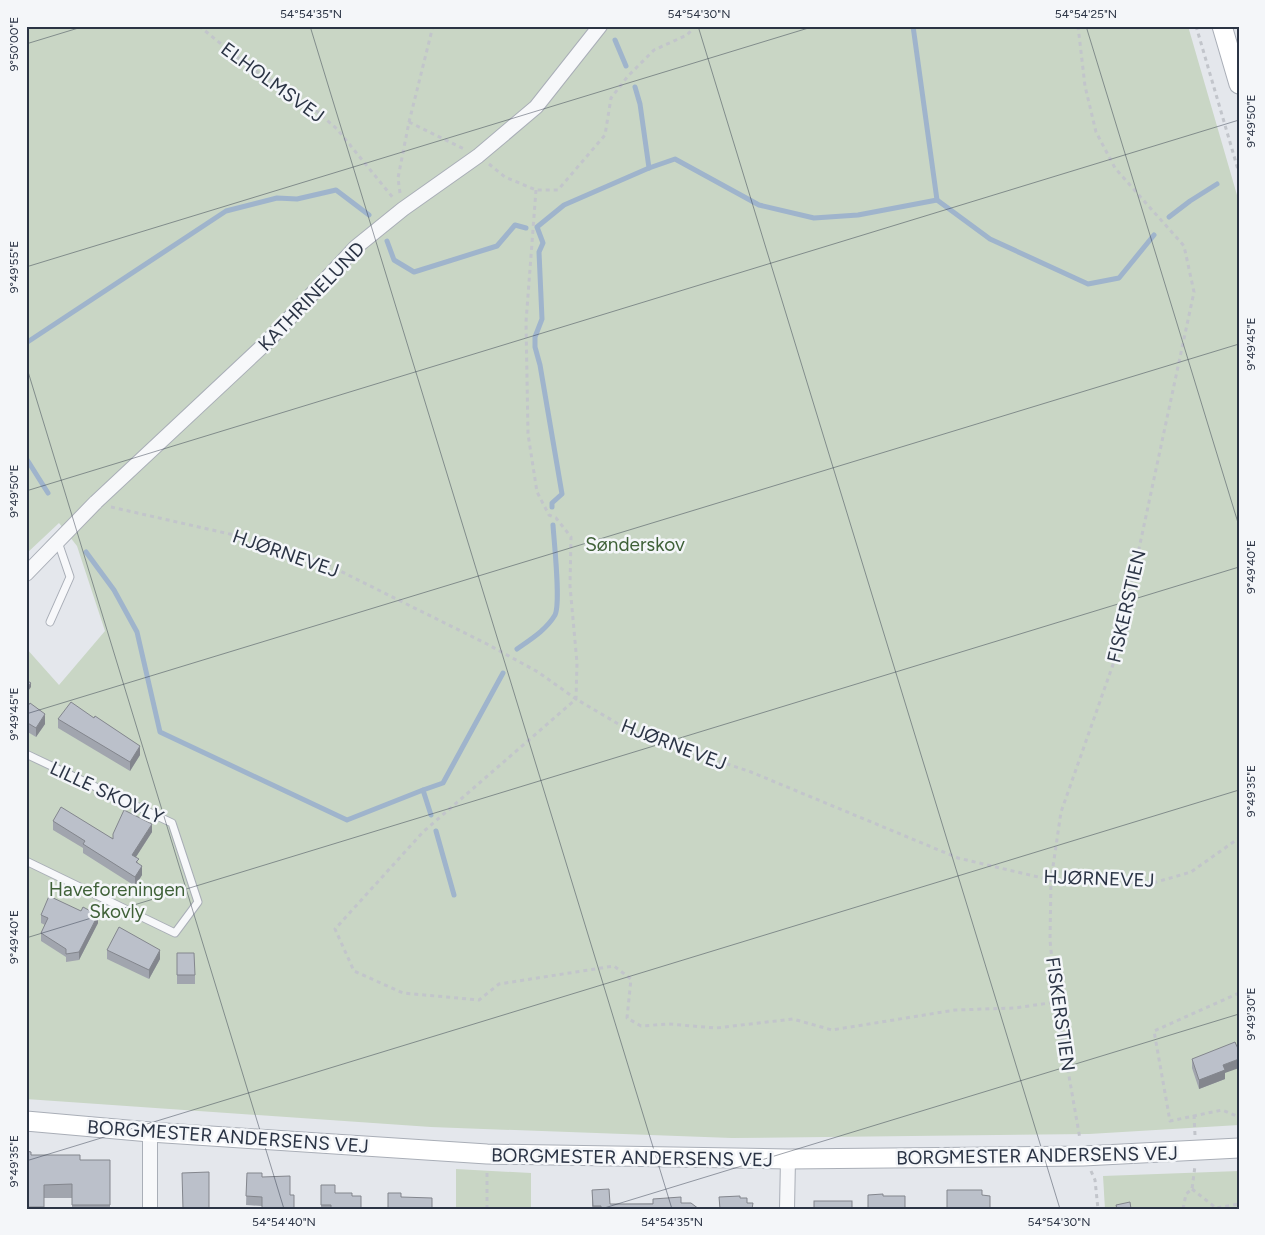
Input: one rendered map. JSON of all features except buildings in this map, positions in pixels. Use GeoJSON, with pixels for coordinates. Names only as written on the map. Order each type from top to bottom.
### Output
{"type":"FeatureCollection","features":[{"type":"Feature","properties":{"kind":"street","name":"KATHRINELUND"},"geometry":{"type":"LineString","coordinates":[[26,574],[96,502],[267,342],[356,247],[403,209],[478,156],[536,107],[600,26]]}},
{"type":"Feature","properties":{"kind":"street"},"geometry":{"type":"LineString","coordinates":[[1222,26],[1239,84]]}},
{"type":"Feature","properties":{"kind":"street","name":"BORGMESTER ANDERSENS VEJ"},"geometry":{"type":"LineString","coordinates":[[26,1121],[150,1132],[487,1154],[788,1159],[1083,1156],[1239,1148]]}},
{"type":"Feature","properties":{"kind":"street"},"geometry":{"type":"LineString","coordinates":[[150,1132],[150,1209]]}},
{"type":"Feature","properties":{"kind":"street"},"geometry":{"type":"LineString","coordinates":[[787,1209],[788,1159]]}},
{"type":"Feature","properties":{"kind":"lane"},"geometry":{"type":"LineString","coordinates":[[50,622],[70,577],[58,542]]}},
{"type":"Feature","properties":{"kind":"lane","name":"LILLE SKOVLY"},"geometry":{"type":"LineString","coordinates":[[26,754],[172,823],[198,902],[175,933],[26,861]]}},
{"type":"Feature","properties":{"kind":"path","name":"ELHOLMSVEJ"},"geometry":{"type":"LineString","coordinates":[[199,26],[250,68],[306,102],[337,129],[403,209]]}},
{"type":"Feature","properties":{"kind":"path"},"geometry":{"type":"LineString","coordinates":[[403,209],[398,178],[409,122],[433,26]]}},
{"type":"Feature","properties":{"kind":"path"},"geometry":{"type":"LineString","coordinates":[[409,122],[478,156],[505,177],[536,190],[558,190],[605,135],[612,98],[628,76],[654,50],[687,35],[695,26]]}},
{"type":"Feature","properties":{"kind":"path","name":"FISKERSTIEN"},"geometry":{"type":"LineString","coordinates":[[1078,26],[1085,86],[1096,132],[1115,168],[1184,246],[1194,292],[1116,656],[1061,812],[1050,880],[1050,940],[1056,1002],[1083,1156],[1096,1180],[1098,1209]]}},
{"type":"Feature","properties":{"kind":"path"},"geometry":{"type":"LineString","coordinates":[[1196,26],[1239,173]]}},
{"type":"Feature","properties":{"kind":"path"},"geometry":{"type":"LineString","coordinates":[[536,190],[526,322],[528,434],[537,492],[549,515],[556,518],[572,537],[570,586],[577,663],[576,699],[422,832],[335,929],[354,971],[403,993],[479,1000],[499,984],[614,966],[631,978],[627,1018],[641,1026],[669,1024],[716,1028],[793,1019],[832,1030],[955,1010],[1015,1008],[1056,1002]]}},
{"type":"Feature","properties":{"kind":"path","name":"HJØRNEVEJ"},"geometry":{"type":"LineString","coordinates":[[96,502],[120,510],[256,540],[324,562],[487,644],[538,672],[576,699],[632,732],[751,772],[958,858],[1050,880],[1153,883],[1191,872],[1239,838]]}},
{"type":"Feature","properties":{"kind":"path"},"geometry":{"type":"LineString","coordinates":[[1239,993],[1154,1031],[1170,1121],[1222,1110],[1239,1117]]}},
{"type":"Feature","properties":{"kind":"path"},"geometry":{"type":"LineString","coordinates":[[1183,1209],[1186,1194],[1192,1189],[1197,1151]]}},
{"type":"Feature","properties":{"kind":"path"},"geometry":{"type":"LineString","coordinates":[[487,1154],[487,1209]]}},
{"type":"Feature","properties":{"kind":"path"},"geometry":{"type":"LineString","coordinates":[[1192,1189],[1216,1208],[1239,1204]]}},
{"type":"Feature","properties":{"kind":"green space","name":"Sønderskov"},"geometry":{"type":"Polygon","coordinates":[[[26,26],[1188,26],[1239,202],[1239,1125],[1089,1134],[732,1138],[431,1127],[26,1099],[26,648],[59,685],[105,631],[77,546],[59,523],[26,554],[26,26]]]}},
{"type":"Feature","properties":{"kind":"green space"},"geometry":{"type":"Polygon","coordinates":[[[456,1169],[531,1173],[531,1209],[456,1209],[456,1169]]]}},
{"type":"Feature","properties":{"kind":"green space"},"geometry":{"type":"Polygon","coordinates":[[[1239,1171],[1239,1209],[1105,1209],[1103,1176],[1239,1171]]]}},
{"type":"Feature","properties":{"kind":"waterway"},"geometry":{"type":"LineString","coordinates":[[913,26],[937,200]]}},
{"type":"Feature","properties":{"kind":"waterway"},"geometry":{"type":"LineString","coordinates":[[615,40],[626,66]]}},
{"type":"Feature","properties":{"kind":"waterway"},"geometry":{"type":"LineString","coordinates":[[635,87],[640,104],[649,168]]}},
{"type":"Feature","properties":{"kind":"waterway"},"geometry":{"type":"LineString","coordinates":[[552,507],[552,503],[562,494],[540,365],[535,347],[535,337],[542,319],[539,252],[543,243],[537,227],[564,205],[649,168],[675,159],[759,205],[814,218],[858,215],[937,200],[990,239],[1088,284],[1119,278],[1154,235]]}},
{"type":"Feature","properties":{"kind":"waterway"},"geometry":{"type":"LineString","coordinates":[[1169,217],[1217,184]]}},
{"type":"Feature","properties":{"kind":"waterway"},"geometry":{"type":"LineString","coordinates":[[26,343],[226,211],[277,198],[297,199],[336,190],[369,215]]}},
{"type":"Feature","properties":{"kind":"waterway"},"geometry":{"type":"LineString","coordinates":[[387,241],[394,260],[414,272],[497,246],[515,225],[526,228]]}},
{"type":"Feature","properties":{"kind":"waterway"},"geometry":{"type":"LineString","coordinates":[[26,458],[48,493]]}},
{"type":"Feature","properties":{"kind":"waterway"},"geometry":{"type":"LineString","coordinates":[[517,649],[543,630],[555,615],[557,608],[557,586],[553,525]]}},
{"type":"Feature","properties":{"kind":"waterway"},"geometry":{"type":"LineString","coordinates":[[86,552],[114,590],[137,632],[160,732],[347,820],[423,790],[431,815]]}},
{"type":"Feature","properties":{"kind":"waterway"},"geometry":{"type":"LineString","coordinates":[[423,790],[443,783],[503,673]]}},
{"type":"Feature","properties":{"kind":"waterway"},"geometry":{"type":"LineString","coordinates":[[436,831],[454,895]]}},
{"type":"Feature","properties":{"kind":"park label","name":"Haveforeningen Skovly"},"geometry":{"type":"Point","coordinates":[117,900]}}]}
